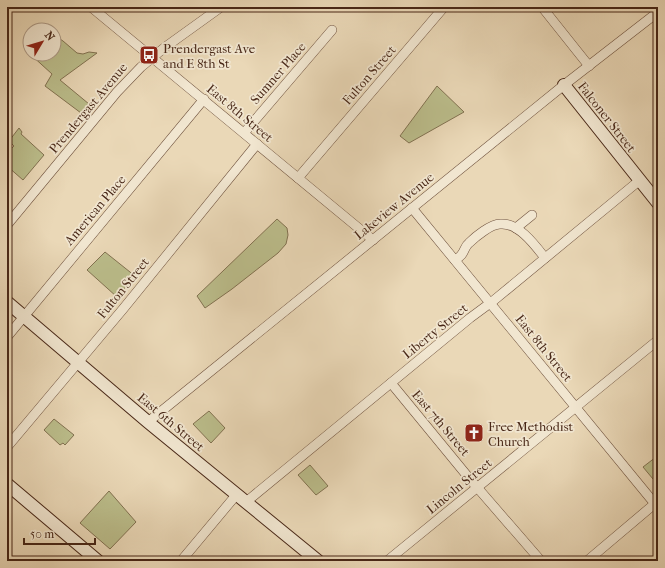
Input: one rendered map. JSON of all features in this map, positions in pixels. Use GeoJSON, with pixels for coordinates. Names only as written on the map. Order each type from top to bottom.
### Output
{"type":"FeatureCollection","features":[{"type":"Feature","properties":{"kind":"street","name":"East 8th Street"},"geometry":{"type":"LineString","coordinates":[[91,7],[373,240]]}},
{"type":"Feature","properties":{"kind":"street","name":"Prendergast Avenue"},"geometry":{"type":"LineString","coordinates":[[7,226],[117,92],[152,57],[221,7]]}},
{"type":"Feature","properties":{"kind":"street","name":"Fulton Street"},"geometry":{"type":"LineString","coordinates":[[298,178],[444,7]]}},
{"type":"Feature","properties":{"kind":"street"},"geometry":{"type":"LineString","coordinates":[[542,7],[588,66]]}},
{"type":"Feature","properties":{"kind":"street","name":"Lakeview Avenue"},"geometry":{"type":"LineString","coordinates":[[148,422],[564,85],[658,12]]}},
{"type":"Feature","properties":{"kind":"street","name":"Sumner Place"},"geometry":{"type":"LineString","coordinates":[[244,133],[332,30]]}},
{"type":"Feature","properties":{"kind":"street","name":"Falconer Street"},"geometry":{"type":"LineString","coordinates":[[564,85],[658,203]]}},
{"type":"Feature","properties":{"kind":"street","name":"American Place"},"geometry":{"type":"LineString","coordinates":[[7,337],[204,99]]}},
{"type":"Feature","properties":{"kind":"street","name":"Fulton Street"},"geometry":{"type":"LineString","coordinates":[[7,447],[123,309],[257,144]]}},
{"type":"Feature","properties":{"kind":"street","name":"Liberty Street"},"geometry":{"type":"LineString","coordinates":[[246,502],[640,180]]}},
{"type":"Feature","properties":{"kind":"street","name":"East 8th Street"},"geometry":{"type":"LineString","coordinates":[[412,208],[656,502]]}},
{"type":"Feature","properties":{"kind":"street"},"geometry":{"type":"LineString","coordinates":[[516,228],[532,215]]}},
{"type":"Feature","properties":{"kind":"street"},"geometry":{"type":"LineString","coordinates":[[455,260],[461,255],[469,243],[491,226],[500,223],[516,228],[522,232],[532,241],[545,258]]}},
{"type":"Feature","properties":{"kind":"street","name":"East 6th Street"},"geometry":{"type":"LineString","coordinates":[[7,302],[148,422],[233,498],[246,502],[318,561]]}},
{"type":"Feature","properties":{"kind":"street","name":"Lincoln Street"},"geometry":{"type":"LineString","coordinates":[[387,561],[658,340]]}},
{"type":"Feature","properties":{"kind":"street","name":"East 7th Street"},"geometry":{"type":"LineString","coordinates":[[391,383],[477,488],[541,561]]}},
{"type":"Feature","properties":{"kind":"street"},"geometry":{"type":"LineString","coordinates":[[7,484],[98,561]]}},
{"type":"Feature","properties":{"kind":"street"},"geometry":{"type":"LineString","coordinates":[[180,561],[233,498]]}},
{"type":"Feature","properties":{"kind":"street"},"geometry":{"type":"LineString","coordinates":[[586,561],[656,502]]}},
{"type":"Feature","properties":{"kind":"green space"},"geometry":{"type":"Polygon","coordinates":[[[62,40],[77,53],[97,53],[60,80],[89,104],[81,113],[45,86],[52,74],[39,62],[62,62],[62,40]]]}},
{"type":"Feature","properties":{"kind":"green space"},"geometry":{"type":"Polygon","coordinates":[[[437,86],[464,112],[409,143],[400,136],[437,86]]]}},
{"type":"Feature","properties":{"kind":"green space"},"geometry":{"type":"Polygon","coordinates":[[[19,128],[22,132],[21,134],[44,155],[23,180],[7,166],[7,153],[14,146],[9,141],[19,128]]]}},
{"type":"Feature","properties":{"kind":"green space"},"geometry":{"type":"Polygon","coordinates":[[[277,219],[287,228],[288,235],[286,244],[278,253],[205,308],[197,296],[277,219]]]}},
{"type":"Feature","properties":{"kind":"green space"},"geometry":{"type":"Polygon","coordinates":[[[105,252],[135,276],[117,297],[87,270],[105,252]]]}},
{"type":"Feature","properties":{"kind":"green space"},"geometry":{"type":"Polygon","coordinates":[[[209,411],[225,428],[211,443],[193,424],[209,411]]]}},
{"type":"Feature","properties":{"kind":"green space"},"geometry":{"type":"Polygon","coordinates":[[[54,419],[74,435],[65,445],[63,443],[60,445],[44,430],[54,419]]]}},
{"type":"Feature","properties":{"kind":"green space"},"geometry":{"type":"Polygon","coordinates":[[[656,457],[658,459],[658,475],[653,479],[643,467],[656,457]]]}},
{"type":"Feature","properties":{"kind":"green space"},"geometry":{"type":"Polygon","coordinates":[[[310,465],[328,486],[316,495],[298,475],[310,465]]]}},
{"type":"Feature","properties":{"kind":"green space"},"geometry":{"type":"Polygon","coordinates":[[[109,491],[136,522],[110,549],[80,523],[109,491]]]}},
{"type":"Feature","properties":{"kind":"place","name":"Prendergast Ave and E 8th St"},"geometry":{"type":"Point","coordinates":[149,55]}},
{"type":"Feature","properties":{"kind":"place","name":"Free Methodist Church"},"geometry":{"type":"Point","coordinates":[474,433]}}]}
